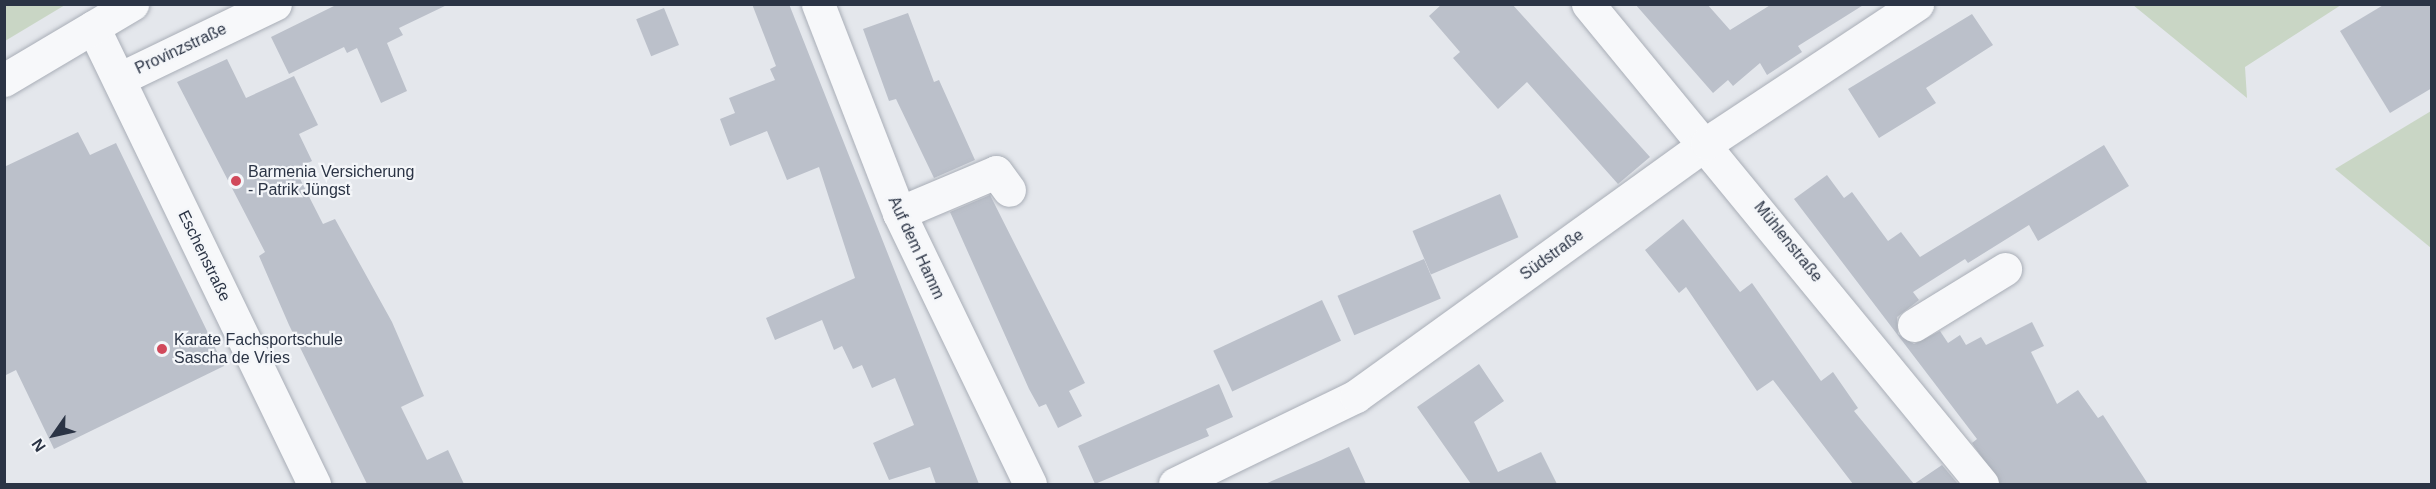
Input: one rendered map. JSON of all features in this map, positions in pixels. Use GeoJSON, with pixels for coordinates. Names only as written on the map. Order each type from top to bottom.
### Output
{"type":"FeatureCollection","features":[{"type":"Feature","properties":{"kind":"street"},"geometry":{"type":"LineString","coordinates":[[4,80],[132,4]]}},
{"type":"Feature","properties":{"kind":"street","name":"Provinzstraße"},"geometry":{"type":"LineString","coordinates":[[119,79],[275,4]]}},
{"type":"Feature","properties":{"kind":"street","name":"Auf dem Hamm"},"geometry":{"type":"LineString","coordinates":[[818,4],[899,213],[1030,484]]}},
{"type":"Feature","properties":{"kind":"street","name":"Mühlenstraße"},"geometry":{"type":"LineString","coordinates":[[1588,4],[1707,143],[1896,338],[1982,484]]}},
{"type":"Feature","properties":{"kind":"street","name":"Südstraße"},"geometry":{"type":"LineString","coordinates":[[1175,484],[1356,396],[1707,143],[1917,4]]}},
{"type":"Feature","properties":{"kind":"street","name":"Eschenstraße"},"geometry":{"type":"LineString","coordinates":[[93,27],[314,484]]}},
{"type":"Feature","properties":{"kind":"street"},"geometry":{"type":"LineString","coordinates":[[899,213],[991,173],[1000,174],[1009,190]]}},
{"type":"Feature","properties":{"kind":"street"},"geometry":{"type":"LineString","coordinates":[[1896,338],[2005,269]]}},
{"type":"Feature","properties":{"kind":"green space"},"geometry":{"type":"Polygon","coordinates":[[[5,4],[65,4],[65,5],[5,41],[5,4]]]}},
{"type":"Feature","properties":{"kind":"green space"},"geometry":{"type":"Polygon","coordinates":[[[2133,5],[2341,5],[2245,67],[2247,98],[2133,5]]]}},
{"type":"Feature","properties":{"kind":"green space"},"geometry":{"type":"Polygon","coordinates":[[[2431,111],[2431,248],[2335,169],[2431,111]]]}},
{"type":"Feature","properties":{"kind":"building"},"geometry":{"type":"Polygon","coordinates":[[[338,4],[449,4],[399,28],[403,35],[387,43],[407,91],[381,103],[357,48],[347,53],[344,47],[289,74],[271,37],[338,4]]]}},
{"type":"Feature","properties":{"kind":"building"},"geometry":{"type":"Polygon","coordinates":[[[752,4],[789,4],[979,484],[936,484],[930,467],[889,480],[873,443],[914,425],[895,378],[872,388],[862,365],[853,369],[842,346],[834,350],[822,320],[775,340],[766,318],[855,278],[819,167],[787,180],[767,131],[730,146],[720,119],[735,113],[729,98],[775,80],[770,69],[776,66],[752,4]]]}},
{"type":"Feature","properties":{"kind":"building"},"geometry":{"type":"Polygon","coordinates":[[[1442,4],[1512,4],[1650,157],[1618,184],[1527,82],[1498,109],[1453,58],[1460,52],[1429,16],[1442,4]]]}},
{"type":"Feature","properties":{"kind":"building"},"geometry":{"type":"Polygon","coordinates":[[[1635,4],[1707,4],[1730,30],[1772,4],[1865,4],[1798,46],[1802,52],[1767,75],[1760,63],[1733,86],[1728,80],[1713,93],[1635,4]]]}},
{"type":"Feature","properties":{"kind":"building"},"geometry":{"type":"Polygon","coordinates":[[[2385,4],[2432,4],[2432,88],[2390,113],[2340,31],[2385,4]]]}},
{"type":"Feature","properties":{"kind":"building"},"geometry":{"type":"Polygon","coordinates":[[[664,8],[679,45],[651,56],[636,19],[664,8]]]}},
{"type":"Feature","properties":{"kind":"building"},"geometry":{"type":"Polygon","coordinates":[[[908,13],[934,82],[939,80],[975,160],[934,178],[896,99],[889,101],[863,29],[908,13]]]}},
{"type":"Feature","properties":{"kind":"building"},"geometry":{"type":"Polygon","coordinates":[[[1972,14],[1993,45],[1926,88],[1936,103],[1879,138],[1848,89],[1972,14]]]}},
{"type":"Feature","properties":{"kind":"building"},"geometry":{"type":"Polygon","coordinates":[[[227,59],[246,98],[294,76],[318,125],[299,134],[312,161],[295,169],[323,224],[335,219],[392,322],[424,396],[401,407],[427,460],[448,450],[464,484],[367,484],[289,325],[259,256],[265,252],[177,82],[227,59]]]}},
{"type":"Feature","properties":{"kind":"building"},"geometry":{"type":"Polygon","coordinates":[[[78,132],[90,155],[116,143],[224,366],[54,449],[16,370],[4,376],[4,167],[78,132]]]}},
{"type":"Feature","properties":{"kind":"building"},"geometry":{"type":"Polygon","coordinates":[[[2104,145],[2129,186],[2038,241],[2029,225],[1968,263],[1965,259],[1913,292],[1919,300],[1897,317],[1898,334],[1914,344],[1940,331],[1948,343],[1960,335],[1966,345],[1981,337],[1986,345],[2032,322],[2044,346],[2031,352],[2057,404],[2078,390],[2098,418],[2103,415],[2148,484],[2000,484],[1972,443],[1977,439],[1794,199],[1827,175],[1844,198],[1852,192],[1888,241],[1901,232],[1920,257],[2104,145]]]}},
{"type":"Feature","properties":{"kind":"building"},"geometry":{"type":"Polygon","coordinates":[[[1500,194],[1518,237],[1431,274],[1413,231],[1500,194]]]}},
{"type":"Feature","properties":{"kind":"building"},"geometry":{"type":"Polygon","coordinates":[[[990,195],[1085,383],[1069,391],[1082,416],[1058,428],[1046,404],[1039,407],[1029,389],[950,212],[990,195]]]}},
{"type":"Feature","properties":{"kind":"building"},"geometry":{"type":"Polygon","coordinates":[[[1683,219],[1740,292],[1752,283],[1821,381],[1833,372],[1858,408],[1854,411],[1914,484],[1853,484],[1773,380],[1757,391],[1686,287],[1679,293],[1645,250],[1683,219]]]}},
{"type":"Feature","properties":{"kind":"building"},"geometry":{"type":"Polygon","coordinates":[[[1424,259],[1441,299],[1354,335],[1337,296],[1424,259]]]}},
{"type":"Feature","properties":{"kind":"building"},"geometry":{"type":"Polygon","coordinates":[[[1322,300],[1341,341],[1232,391],[1213,351],[1322,300]]]}},
{"type":"Feature","properties":{"kind":"building"},"geometry":{"type":"Polygon","coordinates":[[[1479,364],[1504,401],[1474,422],[1498,472],[1541,452],[1557,484],[1471,484],[1417,407],[1479,364]]]}},
{"type":"Feature","properties":{"kind":"building"},"geometry":{"type":"Polygon","coordinates":[[[1219,384],[1233,417],[1206,429],[1209,436],[1095,484],[1078,446],[1219,384]]]}},
{"type":"Feature","properties":{"kind":"building"},"geometry":{"type":"Polygon","coordinates":[[[1349,447],[1366,484],[1265,484],[1321,460],[1349,447]]]}},
{"type":"Feature","properties":{"kind":"building"},"geometry":{"type":"Polygon","coordinates":[[[1942,465],[1958,484],[1914,484],[1942,465]]]}},
{"type":"Feature","properties":{"kind":"place","name":"Barmenia Versicherung - Patrik Jüngst"},"geometry":{"type":"Point","coordinates":[236,181]}},
{"type":"Feature","properties":{"kind":"place","name":"Karate Fachsportschule Sascha de Vries"},"geometry":{"type":"Point","coordinates":[162,349]}}]}
